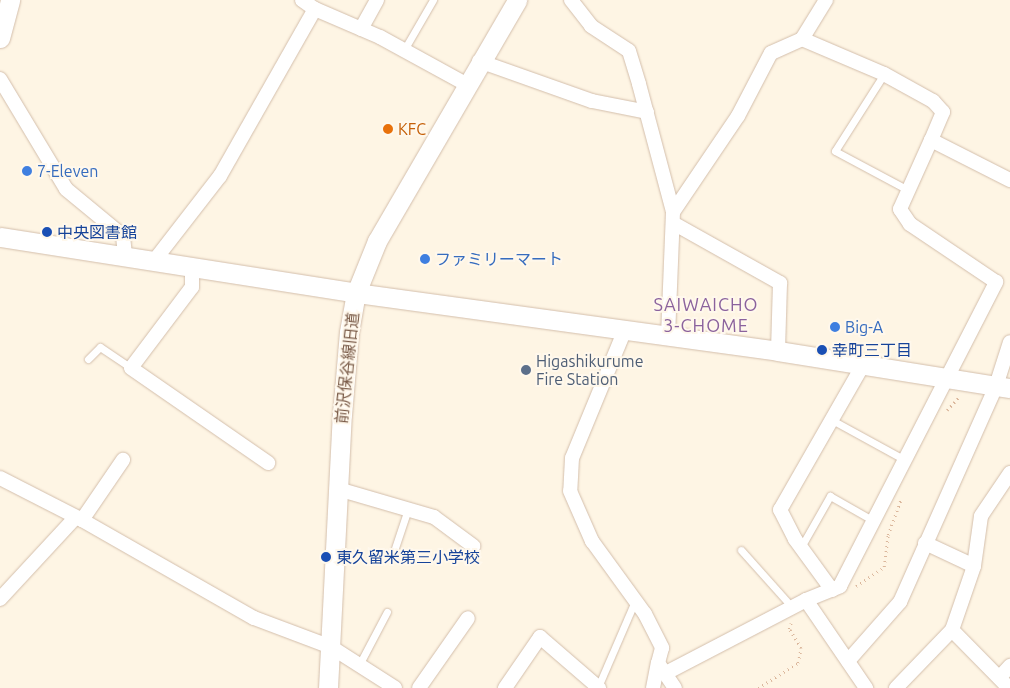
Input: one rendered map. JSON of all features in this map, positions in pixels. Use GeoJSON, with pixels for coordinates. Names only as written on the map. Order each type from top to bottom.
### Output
{"type":"FeatureCollection","features":[{"type":"Feature","properties":{"kind":"street"},"geometry":{"type":"LineString","coordinates":[[0,38],[10,0]]}},
{"type":"Feature","properties":{"kind":"street"},"geometry":{"type":"LineString","coordinates":[[302,0],[315,9],[362,29],[466,84]]}},
{"type":"Feature","properties":{"kind":"street"},"geometry":{"type":"LineString","coordinates":[[362,29],[377,0]]}},
{"type":"Feature","properties":{"kind":"street","name":"前沢保谷線旧道"},"geometry":{"type":"LineString","coordinates":[[328,688],[348,341],[356,293],[377,241],[479,61],[516,0]]}},
{"type":"Feature","properties":{"kind":"street"},"geometry":{"type":"LineString","coordinates":[[571,0],[591,26],[629,51],[647,112],[673,217],[668,337]]}},
{"type":"Feature","properties":{"kind":"street"},"geometry":{"type":"LineString","coordinates":[[673,217],[738,116],[771,53],[802,39],[826,0]]}},
{"type":"Feature","properties":{"kind":"street"},"geometry":{"type":"LineString","coordinates":[[154,261],[220,176],[315,9]]}},
{"type":"Feature","properties":{"kind":"street"},"geometry":{"type":"LineString","coordinates":[[662,668],[840,586],[996,282],[910,224],[900,209],[944,112],[933,101],[884,74],[860,67],[802,39]]}},
{"type":"Feature","properties":{"kind":"street"},"geometry":{"type":"LineString","coordinates":[[479,61],[592,101],[647,112]]}},
{"type":"Feature","properties":{"kind":"street"},"geometry":{"type":"LineString","coordinates":[[0,79],[66,189],[123,236],[125,256]]}},
{"type":"Feature","properties":{"kind":"street"},"geometry":{"type":"LineString","coordinates":[[931,140],[1010,180]]}},
{"type":"Feature","properties":{"kind":"street"},"geometry":{"type":"LineString","coordinates":[[673,217],[780,284],[778,351]]}},
{"type":"Feature","properties":{"kind":"street"},"geometry":{"type":"LineString","coordinates":[[0,237],[356,293],[624,332],[778,351],[1003,387]]}},
{"type":"Feature","properties":{"kind":"street"},"geometry":{"type":"LineString","coordinates":[[192,267],[192,287],[131,368],[268,463]]}},
{"type":"Feature","properties":{"kind":"street"},"geometry":{"type":"LineString","coordinates":[[624,332],[572,458],[570,491],[592,541],[635,600],[662,648],[662,668],[653,688]]}},
{"type":"Feature","properties":{"kind":"street"},"geometry":{"type":"LineString","coordinates":[[848,661],[900,602],[925,543],[1003,387],[1010,342]]}},
{"type":"Feature","properties":{"kind":"street"},"geometry":{"type":"LineString","coordinates":[[832,590],[800,546],[780,510],[863,365]]}},
{"type":"Feature","properties":{"kind":"street"},"geometry":{"type":"LineString","coordinates":[[0,598],[79,519],[123,460]]}},
{"type":"Feature","properties":{"kind":"street"},"geometry":{"type":"LineString","coordinates":[[896,688],[952,630],[974,566],[981,516],[1010,473]]}},
{"type":"Feature","properties":{"kind":"street"},"geometry":{"type":"LineString","coordinates":[[0,478],[79,519],[254,618],[331,647],[395,688]]}},
{"type":"Feature","properties":{"kind":"street"},"geometry":{"type":"LineString","coordinates":[[338,489],[434,517],[474,546]]}},
{"type":"Feature","properties":{"kind":"street"},"geometry":{"type":"LineString","coordinates":[[925,543],[974,566]]}},
{"type":"Feature","properties":{"kind":"street"},"geometry":{"type":"LineString","coordinates":[[808,602],[866,688]]}},
{"type":"Feature","properties":{"kind":"street"},"geometry":{"type":"LineString","coordinates":[[419,688],[468,618]]}},
{"type":"Feature","properties":{"kind":"street"},"geometry":{"type":"LineString","coordinates":[[952,630],[1000,676],[1009,688]]}},
{"type":"Feature","properties":{"kind":"street"},"geometry":{"type":"LineString","coordinates":[[505,688],[540,637],[598,688]]}},
{"type":"Feature","properties":{"kind":"street"},"geometry":{"type":"LineString","coordinates":[[1000,676],[1010,666]]}},
{"type":"Feature","properties":{"kind":"street"},"geometry":{"type":"LineString","coordinates":[[662,668],[675,688]]}},
{"type":"Feature","properties":{"kind":"lane"},"geometry":{"type":"LineString","coordinates":[[404,50],[433,0]]}},
{"type":"Feature","properties":{"kind":"lane"},"geometry":{"type":"LineString","coordinates":[[884,74],[835,151],[908,190]]}},
{"type":"Feature","properties":{"kind":"lane"},"geometry":{"type":"LineString","coordinates":[[88,359],[100,347],[131,368]]}},
{"type":"Feature","properties":{"kind":"lane"},"geometry":{"type":"LineString","coordinates":[[832,420],[906,460]]}},
{"type":"Feature","properties":{"kind":"lane"},"geometry":{"type":"LineString","coordinates":[[800,546],[830,496],[874,521]]}},
{"type":"Feature","properties":{"kind":"lane"},"geometry":{"type":"LineString","coordinates":[[394,548],[408,509]]}},
{"type":"Feature","properties":{"kind":"lane"},"geometry":{"type":"LineString","coordinates":[[741,550],[792,607]]}},
{"type":"Feature","properties":{"kind":"lane"},"geometry":{"type":"LineString","coordinates":[[598,688],[635,600]]}},
{"type":"Feature","properties":{"kind":"lane"},"geometry":{"type":"LineString","coordinates":[[359,665],[387,612]]}},
{"type":"Feature","properties":{"kind":"path"},"geometry":{"type":"LineString","coordinates":[[758,688],[798,663],[801,648],[789,629],[796,610],[808,602]]}},
{"type":"Feature","properties":{"kind":"place","name":"KFC"},"geometry":{"type":"Point","coordinates":[388,129]}},
{"type":"Feature","properties":{"kind":"place","name":"7-Eleven"},"geometry":{"type":"Point","coordinates":[27,171]}},
{"type":"Feature","properties":{"kind":"place","name":"中央図書館"},"geometry":{"type":"Point","coordinates":[47,232]}},
{"type":"Feature","properties":{"kind":"place","name":"ファミリーマート"},"geometry":{"type":"Point","coordinates":[425,259]}},
{"type":"Feature","properties":{"kind":"place","name":"Big-A"},"geometry":{"type":"Point","coordinates":[835,327]}},
{"type":"Feature","properties":{"kind":"place","name":"幸町三丁目"},"geometry":{"type":"Point","coordinates":[822,350]}},
{"type":"Feature","properties":{"kind":"place","name":"Higashikurume Fire Station"},"geometry":{"type":"Point","coordinates":[526,370]}},
{"type":"Feature","properties":{"kind":"place","name":"東久留米第三小学校"},"geometry":{"type":"Point","coordinates":[326,557]}},
{"type":"Feature","properties":{"kind":"district","name":"SAIWAICHO 3-CHOME"},"geometry":{"type":"Point","coordinates":[706,315]}}]}
